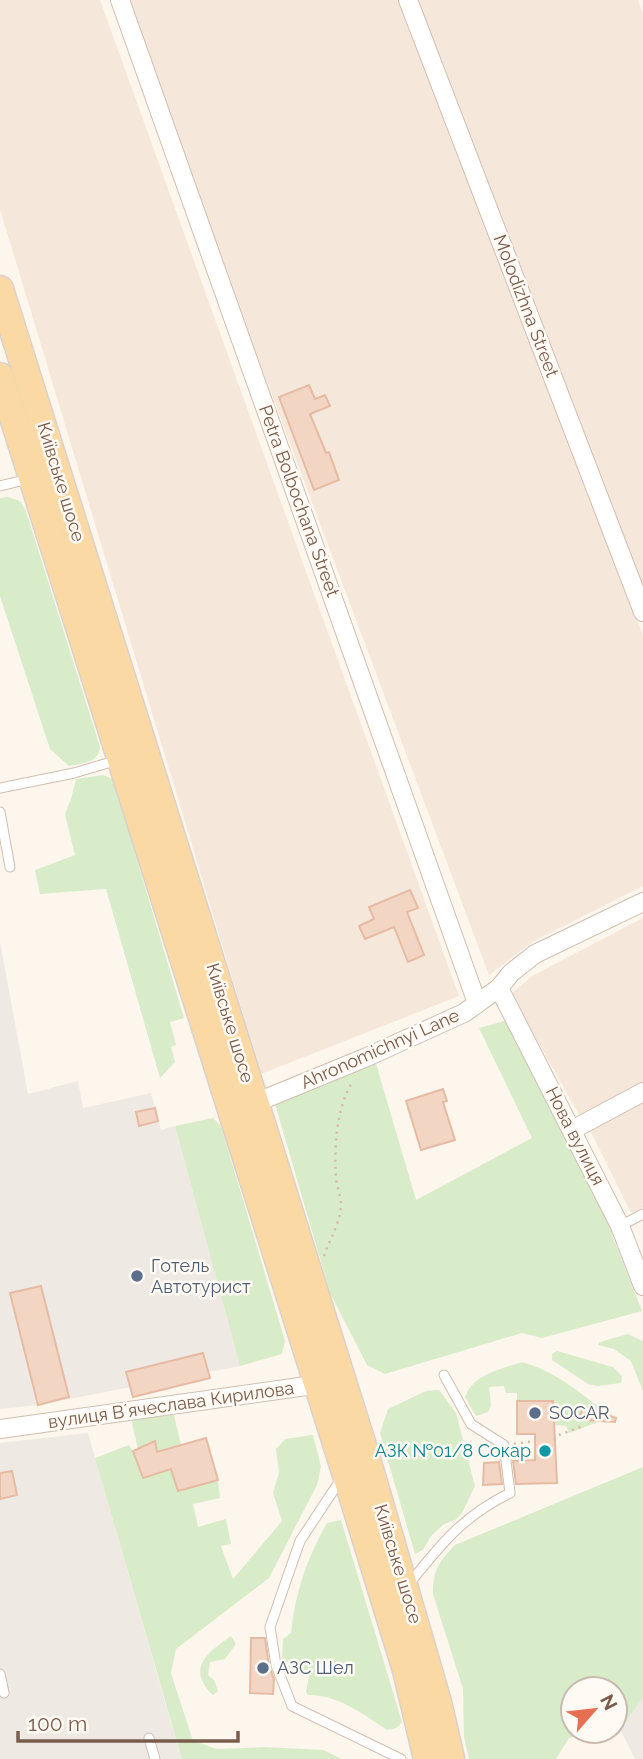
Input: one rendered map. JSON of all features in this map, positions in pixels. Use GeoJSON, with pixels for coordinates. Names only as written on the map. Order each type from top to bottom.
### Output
{"type":"FeatureCollection","features":[{"type":"Feature","properties":{"kind":"main road","name":"Київське шосе"},"geometry":{"type":"LineString","coordinates":[[0,289],[312,1285],[330,1383],[405,1588],[438,1702],[451,1759]]}},
{"type":"Feature","properties":{"kind":"main road"},"geometry":{"type":"LineString","coordinates":[[0,376],[120,760],[330,1383],[345,1472],[406,1670],[427,1759]]}},
{"type":"Feature","properties":{"kind":"street","name":"Petra Bolbochana Street"},"geometry":{"type":"LineString","coordinates":[[120,0],[477,1003]]}},
{"type":"Feature","properties":{"kind":"street","name":"Molodizhna Street"},"geometry":{"type":"LineString","coordinates":[[408,0],[643,612]]}},
{"type":"Feature","properties":{"kind":"street","name":"Ahronomichnyi Lane"},"geometry":{"type":"LineString","coordinates":[[255,1103],[367,1058],[464,1013],[499,988],[511,973],[534,954],[643,902]]}},
{"type":"Feature","properties":{"kind":"street","name":"Нова вулиця"},"geometry":{"type":"LineString","coordinates":[[499,988],[621,1226],[643,1286]]}},
{"type":"Feature","properties":{"kind":"street"},"geometry":{"type":"LineString","coordinates":[[572,1129],[643,1092]]}},
{"type":"Feature","properties":{"kind":"street","name":"вулиця Вʼячеслава Кирилова"},"geometry":{"type":"LineString","coordinates":[[0,1429],[330,1383]]}},
{"type":"Feature","properties":{"kind":"lane"},"geometry":{"type":"LineString","coordinates":[[0,486],[31,479]]}},
{"type":"Feature","properties":{"kind":"lane"},"geometry":{"type":"LineString","coordinates":[[0,788],[74,773],[120,760]]}},
{"type":"Feature","properties":{"kind":"lane"},"geometry":{"type":"LineString","coordinates":[[0,812],[10,867]]}},
{"type":"Feature","properties":{"kind":"lane"},"geometry":{"type":"LineString","coordinates":[[621,1226],[643,1214]]}},
{"type":"Feature","properties":{"kind":"lane"},"geometry":{"type":"LineString","coordinates":[[405,1588],[447,1537],[483,1506],[510,1493],[504,1445],[471,1424],[444,1375]]}},
{"type":"Feature","properties":{"kind":"lane"},"geometry":{"type":"LineString","coordinates":[[345,1472],[300,1541],[270,1627],[276,1665],[292,1706],[401,1759]]}},
{"type":"Feature","properties":{"kind":"lane"},"geometry":{"type":"LineString","coordinates":[[0,1674],[5,1693]]}},
{"type":"Feature","properties":{"kind":"lane"},"geometry":{"type":"LineString","coordinates":[[149,1738],[155,1759]]}},
{"type":"Feature","properties":{"kind":"path"},"geometry":{"type":"LineString","coordinates":[[312,1285],[330,1238],[339,1225],[341,1201],[336,1181],[336,1152],[343,1104],[346,1093],[367,1058]]}},
{"type":"Feature","properties":{"kind":"path"},"geometry":{"type":"LineString","coordinates":[[554,1440],[559,1435],[583,1426]]}},
{"type":"Feature","properties":{"kind":"path"},"geometry":{"type":"LineString","coordinates":[[504,1445],[535,1441]]}},
{"type":"Feature","properties":{"kind":"shaded area"},"geometry":{"type":"Polygon","coordinates":[[[0,0],[100,0],[459,996],[261,1074],[0,209],[0,0]]]}},
{"type":"Feature","properties":{"kind":"shaded area"},"geometry":{"type":"Polygon","coordinates":[[[124,0],[399,0],[643,635],[643,886],[532,942],[489,975],[124,0]]]}},
{"type":"Feature","properties":{"kind":"shaded area"},"geometry":{"type":"Polygon","coordinates":[[[413,0],[638,0],[643,14],[643,594],[413,0]]]}},
{"type":"Feature","properties":{"kind":"shaded area"},"geometry":{"type":"Polygon","coordinates":[[[643,918],[643,1085],[581,1118],[511,994],[532,976],[643,918]]]}},
{"type":"Feature","properties":{"kind":"shaded area"},"geometry":{"type":"Polygon","coordinates":[[[0,942],[28,1094],[78,1081],[83,1108],[151,1093],[161,1130],[175,1126],[240,1366],[38,1405],[0,1409],[0,942]]]}},
{"type":"Feature","properties":{"kind":"shaded area"},"geometry":{"type":"Polygon","coordinates":[[[643,1097],[643,1207],[631,1213],[588,1126],[643,1097]]]}},
{"type":"Feature","properties":{"kind":"shaded area"},"geometry":{"type":"Polygon","coordinates":[[[88,1433],[182,1759],[0,1759],[0,1443],[88,1433]]]}},
{"type":"Feature","properties":{"kind":"shaded area"},"geometry":{"type":"Polygon","coordinates":[[[643,1698],[643,1759],[635,1759],[628,1745],[629,1717],[643,1698]]]}},
{"type":"Feature","properties":{"kind":"green space"},"geometry":{"type":"Polygon","coordinates":[[[8,497],[20,501],[26,511],[100,747],[97,756],[84,763],[69,766],[50,749],[0,596],[0,498],[8,497]]]}},
{"type":"Feature","properties":{"kind":"green space"},"geometry":{"type":"Polygon","coordinates":[[[103,775],[113,779],[184,1018],[170,1022],[176,1045],[171,1047],[175,1062],[160,1078],[106,889],[40,894],[35,870],[75,855],[65,814],[76,779],[103,775]]]}},
{"type":"Feature","properties":{"kind":"green space"},"geometry":{"type":"Polygon","coordinates":[[[505,1021],[570,1133],[616,1227],[612,1235],[642,1311],[542,1338],[522,1333],[385,1374],[367,1365],[330,1293],[275,1104],[375,1060],[416,1200],[532,1138],[479,1028],[505,1021]]]}},
{"type":"Feature","properties":{"kind":"green space"},"geometry":{"type":"Polygon","coordinates":[[[213,1118],[221,1126],[285,1341],[282,1354],[240,1366],[175,1126],[213,1118]]]}},
{"type":"Feature","properties":{"kind":"green space"},"geometry":{"type":"Polygon","coordinates":[[[628,1334],[643,1341],[643,1391],[631,1361],[614,1349],[598,1345],[600,1342],[628,1334]]]}},
{"type":"Feature","properties":{"kind":"green space"},"geometry":{"type":"Polygon","coordinates":[[[557,1351],[613,1367],[622,1376],[621,1383],[597,1386],[588,1384],[552,1360],[552,1354],[557,1351]]]}},
{"type":"Feature","properties":{"kind":"green space"},"geometry":{"type":"Polygon","coordinates":[[[522,1362],[546,1371],[566,1383],[606,1412],[609,1418],[569,1433],[566,1426],[554,1425],[553,1401],[517,1401],[517,1393],[506,1393],[504,1386],[489,1387],[491,1406],[488,1412],[476,1416],[465,1397],[474,1383],[497,1370],[522,1362]]]}},
{"type":"Feature","properties":{"kind":"green space"},"geometry":{"type":"Polygon","coordinates":[[[439,1390],[456,1413],[475,1486],[462,1513],[455,1520],[444,1524],[431,1536],[423,1550],[415,1554],[380,1433],[388,1409],[426,1391],[439,1390]]]}},
{"type":"Feature","properties":{"kind":"green space"},"geometry":{"type":"Polygon","coordinates":[[[174,1415],[181,1445],[206,1438],[218,1480],[220,1498],[193,1504],[198,1527],[226,1519],[231,1544],[221,1546],[233,1579],[282,1521],[273,1493],[279,1473],[276,1449],[285,1439],[313,1435],[321,1467],[317,1485],[269,1578],[176,1649],[171,1673],[193,1741],[217,1749],[265,1747],[323,1750],[342,1759],[182,1759],[95,1458],[129,1445],[133,1451],[138,1449],[131,1419],[174,1415]]]}},
{"type":"Feature","properties":{"kind":"green space"},"geometry":{"type":"Polygon","coordinates":[[[643,1467],[643,1698],[629,1717],[629,1675],[559,1675],[559,1745],[565,1745],[556,1759],[469,1759],[464,1737],[463,1689],[433,1594],[436,1572],[441,1561],[455,1545],[643,1467]]]}},
{"type":"Feature","properties":{"kind":"green space"},"geometry":{"type":"Polygon","coordinates":[[[341,1520],[402,1722],[392,1729],[387,1730],[340,1702],[308,1695],[306,1692],[310,1672],[289,1670],[282,1660],[283,1639],[291,1633],[299,1590],[308,1563],[327,1523],[341,1520]]]}},
{"type":"Feature","properties":{"kind":"green space"},"geometry":{"type":"Polygon","coordinates":[[[231,1636],[236,1644],[225,1659],[210,1662],[208,1675],[214,1680],[218,1691],[213,1695],[201,1677],[203,1662],[231,1636]]]}},
{"type":"Feature","properties":{"kind":"building"},"geometry":{"type":"Polygon","coordinates":[[[309,385],[315,399],[325,395],[330,406],[310,414],[326,453],[329,452],[339,480],[314,490],[279,397],[309,385]]]}},
{"type":"Feature","properties":{"kind":"building"},"geometry":{"type":"Polygon","coordinates":[[[410,890],[418,908],[407,912],[424,955],[408,962],[394,927],[365,939],[359,926],[374,919],[369,907],[410,890]]]}},
{"type":"Feature","properties":{"kind":"building"},"geometry":{"type":"Polygon","coordinates":[[[443,1089],[447,1101],[443,1102],[455,1140],[421,1150],[406,1101],[443,1089]]]}},
{"type":"Feature","properties":{"kind":"building"},"geometry":{"type":"Polygon","coordinates":[[[155,1108],[158,1121],[139,1126],[136,1112],[155,1108]]]}},
{"type":"Feature","properties":{"kind":"building"},"geometry":{"type":"Polygon","coordinates":[[[41,1286],[69,1397],[38,1405],[10,1293],[41,1286]]]}},
{"type":"Feature","properties":{"kind":"building"},"geometry":{"type":"Polygon","coordinates":[[[203,1353],[210,1378],[133,1397],[126,1372],[203,1353]]]}},
{"type":"Feature","properties":{"kind":"building"},"geometry":{"type":"Polygon","coordinates":[[[517,1401],[553,1401],[557,1483],[516,1484],[513,1461],[535,1460],[535,1434],[517,1434],[517,1401]]]}},
{"type":"Feature","properties":{"kind":"building"},"geometry":{"type":"Polygon","coordinates":[[[584,1407],[616,1418],[615,1422],[585,1420],[579,1417],[584,1407]]]}},
{"type":"Feature","properties":{"kind":"building"},"geometry":{"type":"Polygon","coordinates":[[[206,1438],[218,1480],[178,1491],[171,1469],[143,1478],[133,1451],[155,1441],[157,1452],[206,1438]]]}},
{"type":"Feature","properties":{"kind":"building"},"geometry":{"type":"Polygon","coordinates":[[[499,1462],[502,1484],[483,1485],[484,1463],[499,1462]]]}},
{"type":"Feature","properties":{"kind":"building"},"geometry":{"type":"Polygon","coordinates":[[[12,1471],[17,1495],[0,1499],[0,1473],[12,1471]]]}},
{"type":"Feature","properties":{"kind":"building"},"geometry":{"type":"Polygon","coordinates":[[[251,1638],[265,1638],[274,1679],[273,1694],[250,1693],[251,1638]]]}},
{"type":"Feature","properties":{"kind":"place","name":"Готель Автотурист"},"geometry":{"type":"Point","coordinates":[137,1276]}},
{"type":"Feature","properties":{"kind":"place","name":"SOCAR"},"geometry":{"type":"Point","coordinates":[535,1413]}},
{"type":"Feature","properties":{"kind":"place","name":"АЗК №01/8 Сокар"},"geometry":{"type":"Point","coordinates":[545,1451]}},
{"type":"Feature","properties":{"kind":"place","name":"АЗС Шел"},"geometry":{"type":"Point","coordinates":[263,1668]}}]}
